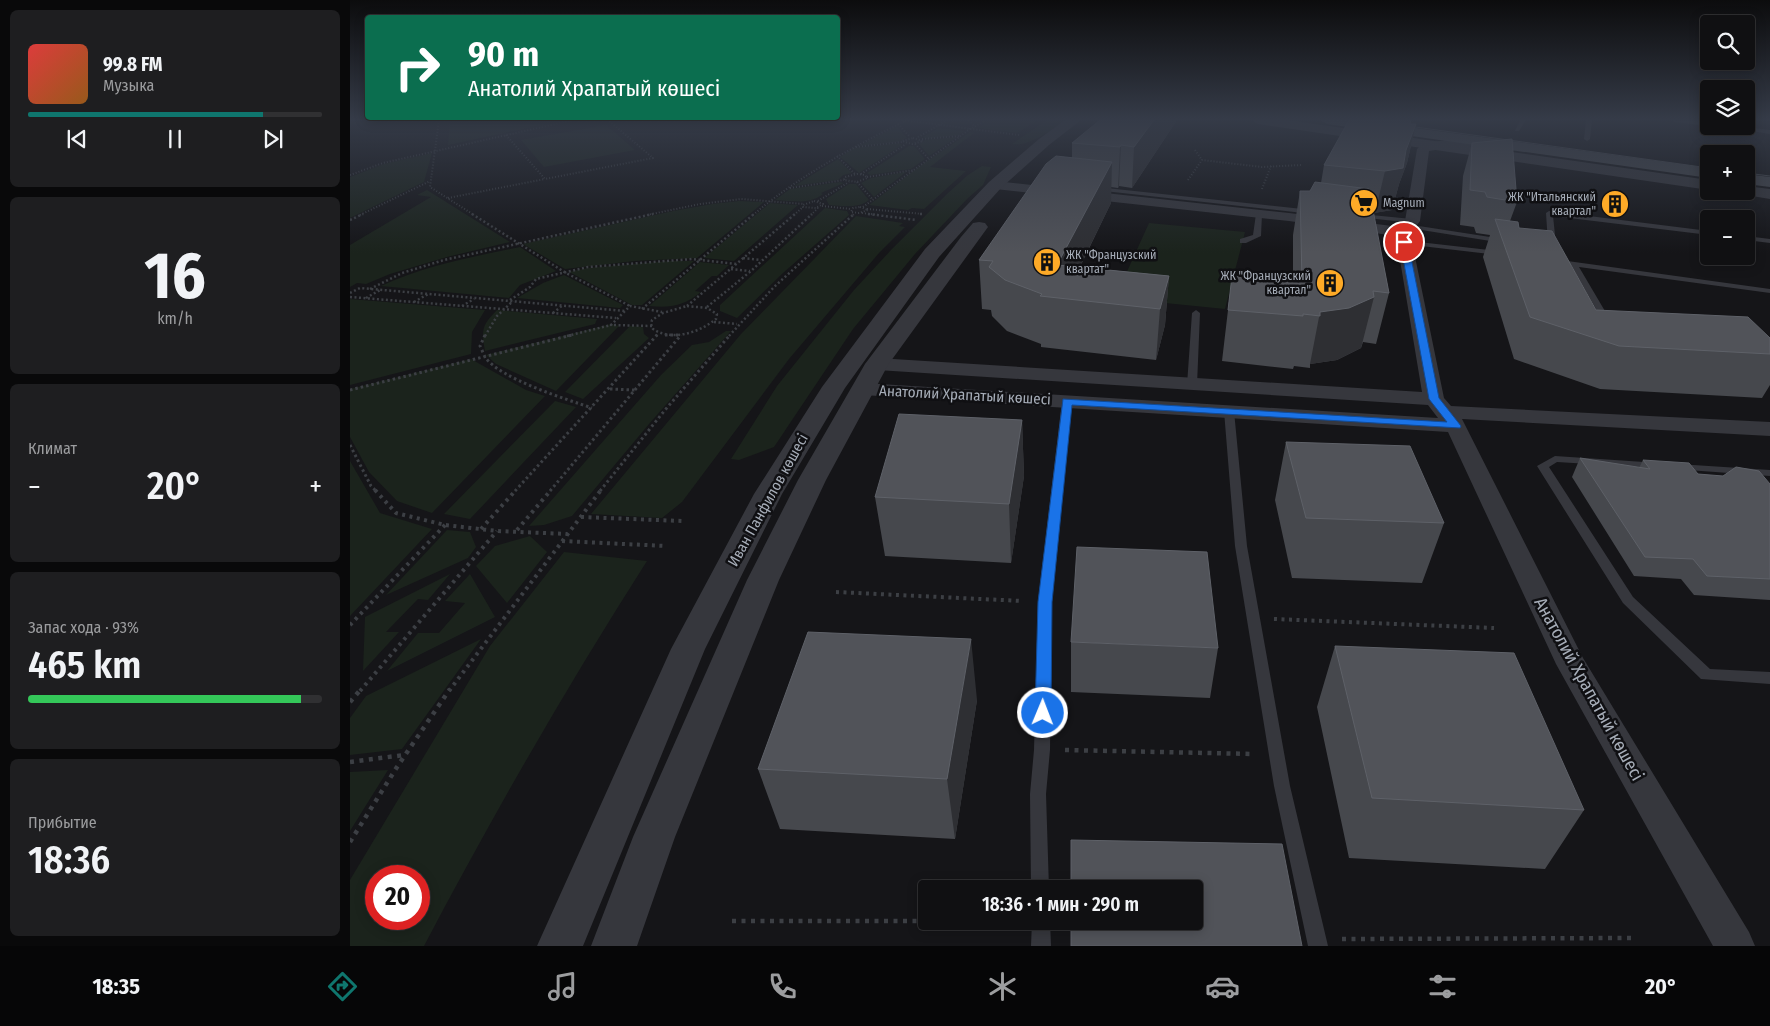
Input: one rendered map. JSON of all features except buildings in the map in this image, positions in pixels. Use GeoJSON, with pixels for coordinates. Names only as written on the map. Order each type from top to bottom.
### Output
{"type":"FeatureCollection","features":[{"type":"Feature","properties":{"kind":"main road"},"geometry":{"type":"LineString","coordinates":[[1646,164],[1700,172]]}},
{"type":"Feature","properties":{"kind":"main road"},"geometry":{"type":"LineString","coordinates":[[1755,180],[1770,182]]}},
{"type":"Feature","properties":{"kind":"street","name":"Иван Панфилов көшесі"},"geometry":{"type":"LineString","coordinates":[[560,946],[688,648],[768,494],[834,387],[864,363],[967,241],[1028,164]]}},
{"type":"Feature","properties":{"kind":"street","name":"Иван Панфилов көшесі"},"geometry":{"type":"LineString","coordinates":[[1011,187],[1037,164]]}},
{"type":"Feature","properties":{"kind":"street","name":"Анатолий Храпатый көшесі"},"geometry":{"type":"LineString","coordinates":[[1420,164],[1407,230],[1445,412],[1572,664],[1735,946]]}},
{"type":"Feature","properties":{"kind":"street"},"geometry":{"type":"LineString","coordinates":[[1567,164],[1700,184]]}},
{"type":"Feature","properties":{"kind":"street"},"geometry":{"type":"LineString","coordinates":[[1011,187],[1407,230]]}},
{"type":"Feature","properties":{"kind":"street"},"geometry":{"type":"LineString","coordinates":[[1755,192],[1770,194]]}},
{"type":"Feature","properties":{"kind":"street","name":"Иван Панфилов көшесі"},"geometry":{"type":"LineString","coordinates":[[614,946],[654,837],[763,580],[812,480],[863,389],[864,363]]}},
{"type":"Feature","properties":{"kind":"street","name":"Анатолий Храпатый көшесі"},"geometry":{"type":"LineString","coordinates":[[864,363],[1192,385],[1445,412]]}},
{"type":"Feature","properties":{"kind":"street","name":"Анатолий Храпатый көшесі"},"geometry":{"type":"LineString","coordinates":[[834,387],[1230,410],[1445,412]]}},
{"type":"Feature","properties":{"kind":"street"},"geometry":{"type":"LineString","coordinates":[[1445,412],[1769,430]]}},
{"type":"Feature","properties":{"kind":"lane"},"geometry":{"type":"LineString","coordinates":[[1011,187],[1054,185],[1324,213]]}},
{"type":"Feature","properties":{"kind":"lane"},"geometry":{"type":"LineString","coordinates":[[1552,244],[1549,213],[1700,232]]}},
{"type":"Feature","properties":{"kind":"lane"},"geometry":{"type":"LineString","coordinates":[[1243,241],[1257,236],[1259,214]]}},
{"type":"Feature","properties":{"kind":"lane"},"geometry":{"type":"LineString","coordinates":[[1353,216],[1505,254]]}},
{"type":"Feature","properties":{"kind":"lane"},"geometry":{"type":"LineString","coordinates":[[1407,230],[1503,241]]}},
{"type":"Feature","properties":{"kind":"lane"},"geometry":{"type":"LineString","coordinates":[[1755,239],[1770,241]]}},
{"type":"Feature","properties":{"kind":"lane"},"geometry":{"type":"LineString","coordinates":[[1545,260],[1770,291]]}},
{"type":"Feature","properties":{"kind":"lane"},"geometry":{"type":"LineString","coordinates":[[1574,264],[1611,328]]}},
{"type":"Feature","properties":{"kind":"lane"},"geometry":{"type":"LineString","coordinates":[[1192,385],[1196,313]]}},
{"type":"Feature","properties":{"kind":"lane"},"geometry":{"type":"LineString","coordinates":[[1040,880],[1038,794],[1042,750],[1045,602],[1067,401]]}},
{"type":"Feature","properties":{"kind":"lane"},"geometry":{"type":"LineString","coordinates":[[1230,410],[1241,546],[1277,754],[1317,942]]}},
{"type":"Feature","properties":{"kind":"lane"},"geometry":{"type":"LineString","coordinates":[[1770,473],[1555,459],[1543,466],[1628,600],[1706,675],[1770,678]]}},
{"type":"Feature","properties":{"kind":"lane"},"geometry":{"type":"LineString","coordinates":[[1041,930],[1041,946]]}},
{"type":"Feature","properties":{"kind":"path"},"geometry":{"type":"LineString","coordinates":[[350,175],[380,164]]}},
{"type":"Feature","properties":{"kind":"path"},"geometry":{"type":"LineString","coordinates":[[434,164],[430,187],[516,243],[566,273],[630,306],[663,312]]}},
{"type":"Feature","properties":{"kind":"path"},"geometry":{"type":"LineString","coordinates":[[532,164],[545,179]]}},
{"type":"Feature","properties":{"kind":"path"},"geometry":{"type":"LineString","coordinates":[[447,198],[621,164]]}},
{"type":"Feature","properties":{"kind":"path"},"geometry":{"type":"LineString","coordinates":[[642,309],[769,201],[825,164]]}},
{"type":"Feature","properties":{"kind":"path"},"geometry":{"type":"LineString","coordinates":[[846,164],[855,174]]}},
{"type":"Feature","properties":{"kind":"path"},"geometry":{"type":"LineString","coordinates":[[861,174],[876,164]]}},
{"type":"Feature","properties":{"kind":"path"},"geometry":{"type":"LineString","coordinates":[[863,207],[922,164]]}},
{"type":"Feature","properties":{"kind":"path"},"geometry":{"type":"LineString","coordinates":[[1186,183],[1199,164]]}},
{"type":"Feature","properties":{"kind":"path"},"geometry":{"type":"LineString","coordinates":[[1250,164],[1301,165]]}},
{"type":"Feature","properties":{"kind":"path"},"geometry":{"type":"LineString","coordinates":[[1260,192],[1271,166]]}},
{"type":"Feature","properties":{"kind":"path"},"geometry":{"type":"LineString","coordinates":[[787,188],[844,180],[857,182],[863,181],[867,177],[914,170]]}},
{"type":"Feature","properties":{"kind":"path"},"geometry":{"type":"LineString","coordinates":[[844,180],[845,177],[855,174],[867,177]]}},
{"type":"Feature","properties":{"kind":"path"},"geometry":{"type":"LineString","coordinates":[[350,220],[431,181]]}},
{"type":"Feature","properties":{"kind":"path"},"geometry":{"type":"LineString","coordinates":[[370,289],[416,268],[516,243],[725,200],[769,201],[804,205],[818,202],[850,182]]}},
{"type":"Feature","properties":{"kind":"path"},"geometry":{"type":"LineString","coordinates":[[857,182],[873,200]]}},
{"type":"Feature","properties":{"kind":"path"},"geometry":{"type":"LineString","coordinates":[[818,202],[822,203],[822,206]]}},
{"type":"Feature","properties":{"kind":"path"},"geometry":{"type":"LineString","coordinates":[[804,205],[810,209],[818,208]]}},
{"type":"Feature","properties":{"kind":"path"},"geometry":{"type":"LineString","coordinates":[[687,306],[804,205]]}},
{"type":"Feature","properties":{"kind":"path"},"geometry":{"type":"LineString","coordinates":[[707,307],[751,271],[822,206],[851,209],[863,207],[923,214]]}},
{"type":"Feature","properties":{"kind":"path"},"geometry":{"type":"LineString","coordinates":[[862,213],[867,211],[868,208]]}},
{"type":"Feature","properties":{"kind":"path"},"geometry":{"type":"LineString","coordinates":[[851,209],[851,212],[855,213],[917,220]]}},
{"type":"Feature","properties":{"kind":"path"},"geometry":{"type":"LineString","coordinates":[[350,842],[405,755],[506,614],[606,482],[738,324],[824,240],[855,213]]}},
{"type":"Feature","properties":{"kind":"path"},"geometry":{"type":"LineString","coordinates":[[743,258],[762,260]]}},
{"type":"Feature","properties":{"kind":"path"},"geometry":{"type":"LineString","coordinates":[[592,408],[524,381],[498,367],[485,356],[480,346],[491,322],[502,310],[536,280],[565,271],[619,264],[700,260],[737,264]]}},
{"type":"Feature","properties":{"kind":"path"},"geometry":{"type":"LineString","coordinates":[[731,269],[751,271]]}},
{"type":"Feature","properties":{"kind":"path"},"geometry":{"type":"LineString","coordinates":[[350,293],[360,288],[625,311]]}},
{"type":"Feature","properties":{"kind":"path"},"geometry":{"type":"LineString","coordinates":[[366,298],[381,290]]}},
{"type":"Feature","properties":{"kind":"path"},"geometry":{"type":"LineString","coordinates":[[414,302],[428,294]]}},
{"type":"Feature","properties":{"kind":"path"},"geometry":{"type":"LineString","coordinates":[[351,298],[616,318]]}},
{"type":"Feature","properties":{"kind":"path"},"geometry":{"type":"LineString","coordinates":[[462,306],[475,298]]}},
{"type":"Feature","properties":{"kind":"path"},"geometry":{"type":"LineString","coordinates":[[552,314],[563,305]]}},
{"type":"Feature","properties":{"kind":"path"},"geometry":{"type":"LineString","coordinates":[[611,325],[630,306]]}},
{"type":"Feature","properties":{"kind":"path"},"geometry":{"type":"LineString","coordinates":[[350,390],[611,325],[652,326],[659,333],[681,335],[703,329],[713,322],[717,314],[707,307],[687,306],[663,312],[656,317],[652,326]]}},
{"type":"Feature","properties":{"kind":"path"},"geometry":{"type":"LineString","coordinates":[[713,322],[738,324]]}},
{"type":"Feature","properties":{"kind":"path"},"geometry":{"type":"LineString","coordinates":[[481,529],[659,333]]}},
{"type":"Feature","properties":{"kind":"path"},"geometry":{"type":"LineString","coordinates":[[517,531],[681,335]]}},
{"type":"Feature","properties":{"kind":"path"},"geometry":{"type":"LineString","coordinates":[[609,389],[635,390]]}},
{"type":"Feature","properties":{"kind":"path"},"geometry":{"type":"LineString","coordinates":[[350,445],[371,486],[396,513],[445,525],[497,531],[568,534]]}},
{"type":"Feature","properties":{"kind":"path"},"geometry":{"type":"LineString","coordinates":[[580,516],[682,521]]}},
{"type":"Feature","properties":{"kind":"path"},"geometry":{"type":"LineString","coordinates":[[350,625],[445,525]]}},
{"type":"Feature","properties":{"kind":"path"},"geometry":{"type":"LineString","coordinates":[[350,702],[497,531]]}},
{"type":"Feature","properties":{"kind":"path"},"geometry":{"type":"LineString","coordinates":[[562,541],[666,546]]}},
{"type":"Feature","properties":{"kind":"path"},"geometry":{"type":"LineString","coordinates":[[836,592],[1045,602]]}},
{"type":"Feature","properties":{"kind":"path"},"geometry":{"type":"LineString","coordinates":[[1254,618],[1494,628]]}},
{"type":"Feature","properties":{"kind":"path"},"geometry":{"type":"LineString","coordinates":[[1042,750],[1277,754]]}},
{"type":"Feature","properties":{"kind":"path"},"geometry":{"type":"LineString","coordinates":[[350,762],[405,755]]}},
{"type":"Feature","properties":{"kind":"path"},"geometry":{"type":"LineString","coordinates":[[732,921],[918,921]]}},
{"type":"Feature","properties":{"kind":"path"},"geometry":{"type":"LineString","coordinates":[[1317,942],[1634,938]]}},
{"type":"Feature","properties":{"kind":"shaded area"},"geometry":{"type":"Polygon","coordinates":[[[384,164],[429,164],[424,182],[350,218],[350,177],[384,164]]]}},
{"type":"Feature","properties":{"kind":"shaded area"},"geometry":{"type":"Polygon","coordinates":[[[542,164],[559,164],[544,167],[542,164]]]}},
{"type":"Feature","properties":{"kind":"shaded area"},"geometry":{"type":"Polygon","coordinates":[[[830,164],[843,164],[852,173],[843,175],[838,180],[794,186],[830,164]]]}},
{"type":"Feature","properties":{"kind":"shaded area"},"geometry":{"type":"Polygon","coordinates":[[[848,164],[873,164],[859,173],[848,164]]]}},
{"type":"Feature","properties":{"kind":"shaded area"},"geometry":{"type":"Polygon","coordinates":[[[881,164],[918,164],[911,169],[870,175],[867,173],[881,164]]]}},
{"type":"Feature","properties":{"kind":"shaded area"},"geometry":{"type":"Polygon","coordinates":[[[934,164],[930,167],[966,171],[924,209],[912,208],[908,210],[869,205],[920,166],[934,164]]]}},
{"type":"Feature","properties":{"kind":"shaded area"},"geometry":{"type":"Polygon","coordinates":[[[982,166],[991,167],[983,185],[968,198],[915,254],[853,329],[774,447],[739,460],[731,459],[777,386],[854,290],[948,193],[968,175],[982,166]]]}},
{"type":"Feature","properties":{"kind":"shaded area"},"geometry":{"type":"Polygon","coordinates":[[[906,172],[874,197],[861,183],[871,178],[906,172]]]}},
{"type":"Feature","properties":{"kind":"shaded area"},"geometry":{"type":"Polygon","coordinates":[[[844,183],[821,193],[823,194],[812,200],[800,202],[775,200],[790,189],[844,183]]]}},
{"type":"Feature","properties":{"kind":"shaded area"},"geometry":{"type":"Polygon","coordinates":[[[849,184],[856,184],[869,200],[855,206],[829,205],[826,199],[849,184]]]}},
{"type":"Feature","properties":{"kind":"shaded area"},"geometry":{"type":"Polygon","coordinates":[[[427,190],[510,242],[447,257],[390,274],[366,284],[357,283],[350,287],[350,245],[431,197],[417,195],[427,190]]]}},
{"type":"Feature","properties":{"kind":"shaded area"},"geometry":{"type":"Polygon","coordinates":[[[739,201],[764,202],[697,258],[635,261],[565,269],[523,244],[673,211],[739,201]]]}},
{"type":"Feature","properties":{"kind":"shaded area"},"geometry":{"type":"Polygon","coordinates":[[[770,203],[798,205],[734,261],[704,258],[770,203]]]}},
{"type":"Feature","properties":{"kind":"shaded area"},"geometry":{"type":"Polygon","coordinates":[[[825,208],[847,211],[849,215],[783,273],[737,318],[720,311],[720,305],[825,208]]]}},
{"type":"Feature","properties":{"kind":"shaded area"},"geometry":{"type":"Polygon","coordinates":[[[856,216],[903,223],[899,226],[905,227],[879,253],[789,359],[682,502],[662,518],[591,514],[741,334],[856,216]]]}},
{"type":"Feature","properties":{"kind":"shaded area"},"geometry":{"type":"Polygon","coordinates":[[[1149,223],[1245,232],[1225,309],[1115,298],[1149,223]]]}},
{"type":"Feature","properties":{"kind":"shaded area"},"geometry":{"type":"Polygon","coordinates":[[[520,247],[556,271],[520,285],[509,298],[381,286],[432,267],[520,247]]]}},
{"type":"Feature","properties":{"kind":"shaded area"},"geometry":{"type":"Polygon","coordinates":[[[670,261],[694,261],[642,305],[632,305],[569,272],[588,268],[670,261]]]}},
{"type":"Feature","properties":{"kind":"shaded area"},"geometry":{"type":"Polygon","coordinates":[[[700,262],[729,265],[717,276],[712,276],[695,291],[701,292],[695,297],[676,305],[664,307],[649,306],[700,262]]]}},
{"type":"Feature","properties":{"kind":"shaded area"},"geometry":{"type":"Polygon","coordinates":[[[564,275],[623,305],[620,308],[517,298],[543,283],[564,275]]]}},
{"type":"Feature","properties":{"kind":"shaded area"},"geometry":{"type":"Polygon","coordinates":[[[350,299],[485,310],[472,332],[471,354],[350,385],[350,299]]]}},
{"type":"Feature","properties":{"kind":"shaded area"},"geometry":{"type":"Polygon","coordinates":[[[497,310],[597,319],[595,324],[485,351],[484,328],[497,310]]]}},
{"type":"Feature","properties":{"kind":"shaded area"},"geometry":{"type":"Polygon","coordinates":[[[611,324],[619,326],[556,391],[496,364],[486,355],[611,324]]]}},
{"type":"Feature","properties":{"kind":"shaded area"},"geometry":{"type":"Polygon","coordinates":[[[630,326],[643,327],[644,334],[649,338],[583,399],[565,392],[630,326]]]}},
{"type":"Feature","properties":{"kind":"shaded area"},"geometry":{"type":"Polygon","coordinates":[[[726,331],[731,331],[649,424],[572,516],[544,525],[529,526],[661,375],[692,345],[709,342],[726,331]]]}},
{"type":"Feature","properties":{"kind":"shaded area"},"geometry":{"type":"Polygon","coordinates":[[[471,359],[526,390],[545,396],[432,513],[397,501],[369,472],[350,437],[350,389],[471,359]]]}},
{"type":"Feature","properties":{"kind":"shaded area"},"geometry":{"type":"Polygon","coordinates":[[[555,401],[576,407],[470,519],[444,514],[555,401]]]}},
{"type":"Feature","properties":{"kind":"shaded area"},"geometry":{"type":"Polygon","coordinates":[[[350,461],[380,513],[432,529],[350,616],[350,461]]]}},
{"type":"Feature","properties":{"kind":"shaded area"},"geometry":{"type":"Polygon","coordinates":[[[447,530],[470,532],[476,547],[468,558],[386,595],[447,530]]]}},
{"type":"Feature","properties":{"kind":"shaded area"},"geometry":{"type":"Polygon","coordinates":[[[530,536],[547,552],[507,603],[476,566],[495,546],[530,536]]]}},
{"type":"Feature","properties":{"kind":"shaded area"},"geometry":{"type":"Polygon","coordinates":[[[564,552],[647,561],[531,751],[424,946],[350,946],[350,880],[490,646],[564,552]]]}},
{"type":"Feature","properties":{"kind":"shaded area"},"geometry":{"type":"Polygon","coordinates":[[[450,574],[428,600],[418,599],[386,632],[399,632],[363,671],[365,617],[450,574]]]}},
{"type":"Feature","properties":{"kind":"shaded area"},"geometry":{"type":"Polygon","coordinates":[[[470,574],[495,617],[387,671],[418,633],[439,633],[465,603],[445,601],[470,574]]]}},
{"type":"Feature","properties":{"kind":"shaded area"},"geometry":{"type":"Polygon","coordinates":[[[481,639],[402,749],[350,755],[350,718],[366,696],[481,639]]]}},
{"type":"Feature","properties":{"kind":"shaded area"},"geometry":{"type":"Polygon","coordinates":[[[388,770],[350,831],[350,772],[388,770]]]}},
{"type":"Feature","properties":{"kind":"tram line"},"geometry":{"type":"LineString","coordinates":[[1681,164],[1700,167]]}},
{"type":"Feature","properties":{"kind":"tram line"},"geometry":{"type":"LineString","coordinates":[[1755,174],[1770,176]]}},
{"type":"Feature","properties":{"kind":"place","name":"Magnum"},"geometry":{"type":"Point","coordinates":[1364,203]}},
{"type":"Feature","properties":{"kind":"place","name":"ЖК \"Итальянский квартал\""},"geometry":{"type":"Point","coordinates":[1615,204]}},
{"type":"Feature","properties":{"kind":"place","name":"ЖК \"Французский квартат\""},"geometry":{"type":"Point","coordinates":[1047,262]}},
{"type":"Feature","properties":{"kind":"place","name":"ЖК \"Французский квартал\""},"geometry":{"type":"Point","coordinates":[1330,283]}},
{"type":"Feature","properties":{"kind":"route"},"geometry":{"type":"LineString","coordinates":[[1043,713],[1045,602],[1067,401],[1456,426],[1434,399],[1404,242]]}}]}
